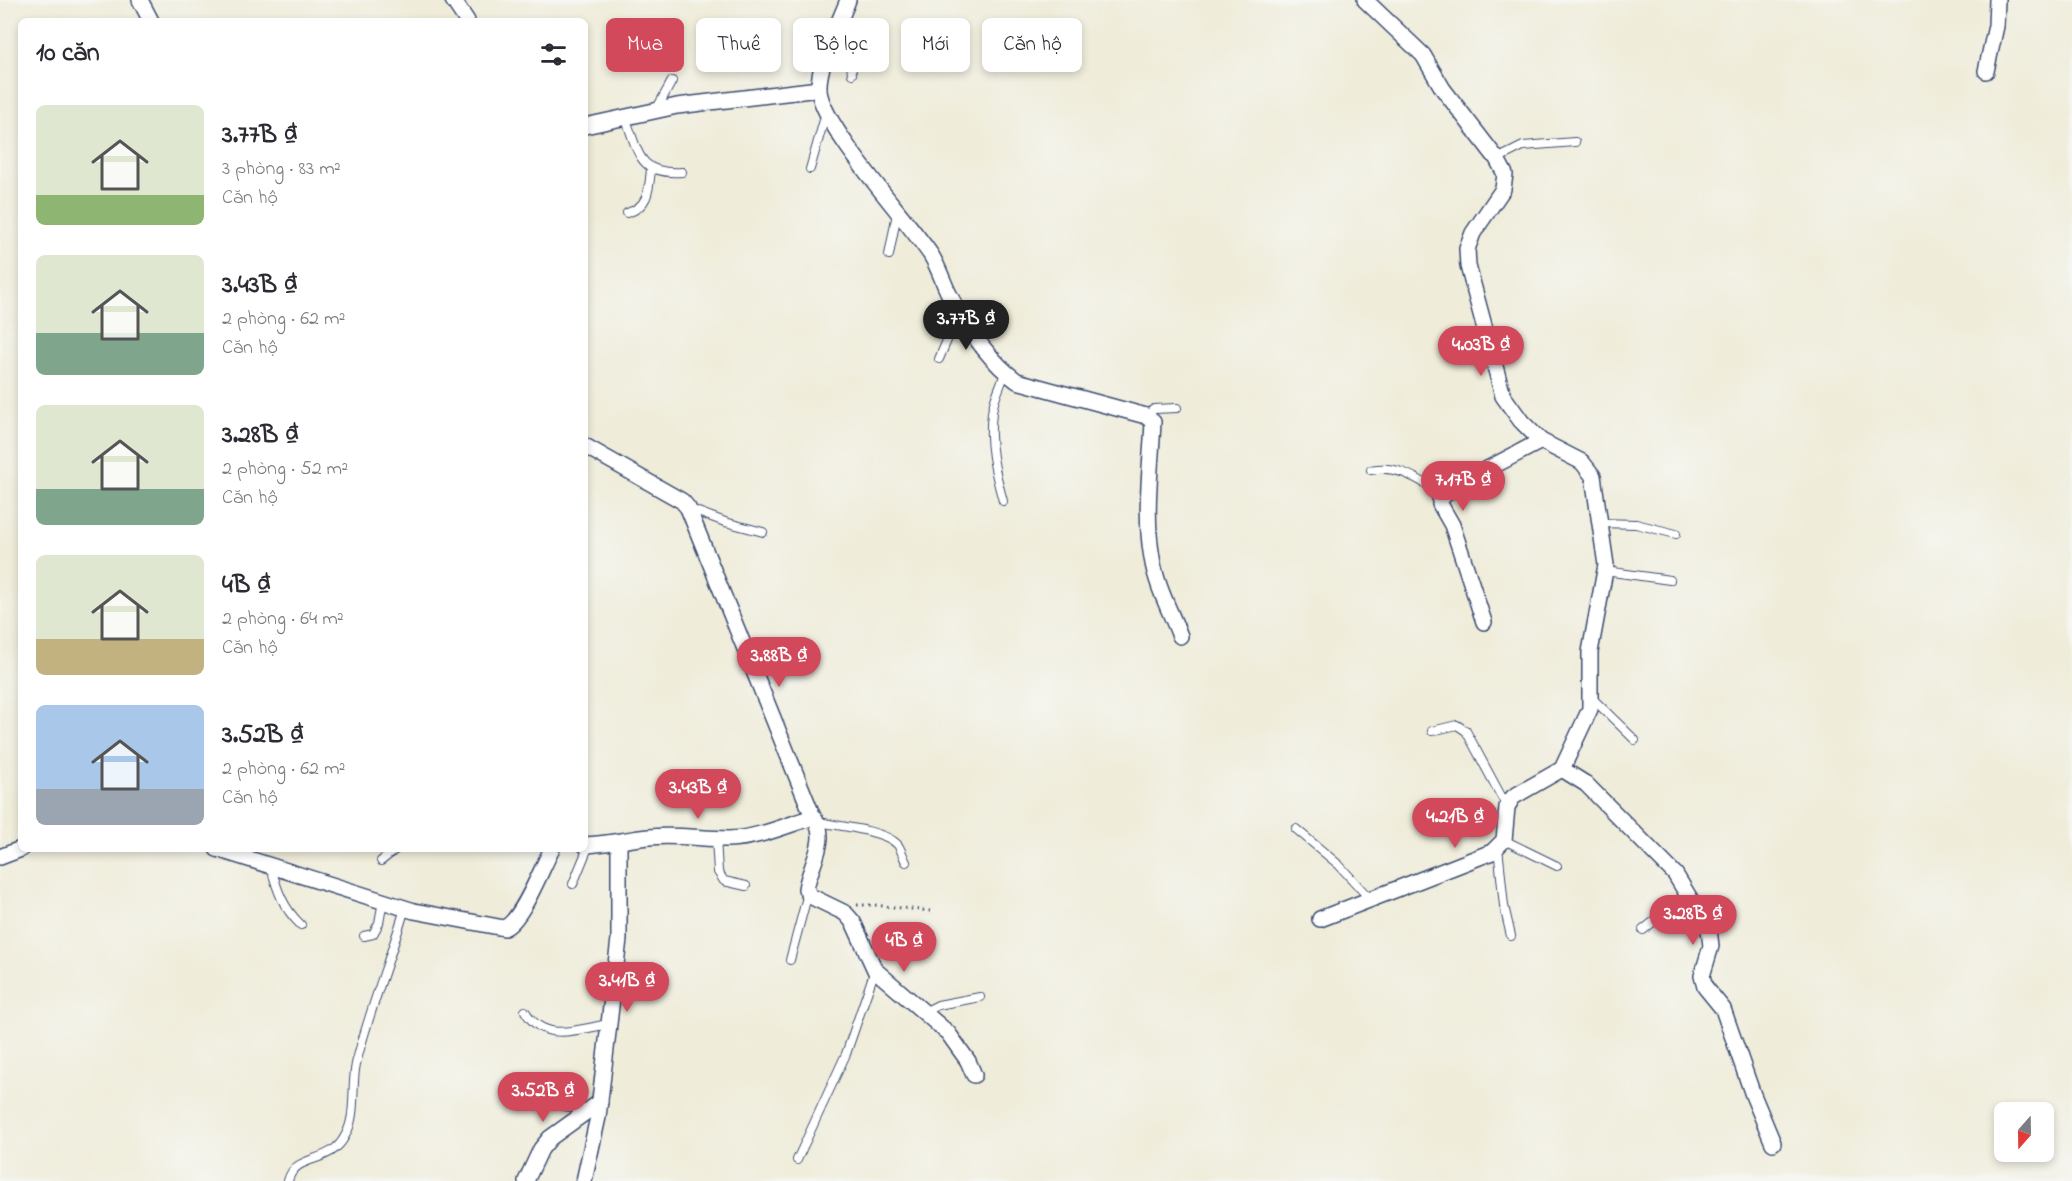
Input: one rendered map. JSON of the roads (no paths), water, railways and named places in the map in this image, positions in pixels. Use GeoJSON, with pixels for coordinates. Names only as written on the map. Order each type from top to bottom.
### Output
{"type":"FeatureCollection","features":[{"type":"Feature","properties":{"kind":"street"},"geometry":{"type":"LineString","coordinates":[[140,0],[149,18]]}},
{"type":"Feature","properties":{"kind":"street"},"geometry":{"type":"LineString","coordinates":[[453,0],[465,18]]}},
{"type":"Feature","properties":{"kind":"street"},"geometry":{"type":"LineString","coordinates":[[841,18],[848,0]]}},
{"type":"Feature","properties":{"kind":"street"},"geometry":{"type":"LineString","coordinates":[[1320,919],[1370,900],[1501,843],[1507,807],[1513,797],[1562,769],[1590,709],[1590,652],[1605,571],[1593,476],[1589,469],[1540,441],[1521,421],[1503,396],[1468,266],[1467,249],[1473,233],[1503,189],[1505,174],[1497,159],[1443,89],[1423,55],[1365,0]]}},
{"type":"Feature","properties":{"kind":"street"},"geometry":{"type":"LineString","coordinates":[[1986,71],[1996,26],[1997,0]]}},
{"type":"Feature","properties":{"kind":"street"},"geometry":{"type":"LineString","coordinates":[[822,72],[819,89],[829,120],[933,258],[970,330],[1005,373],[1017,381],[1146,416],[1153,422],[1149,528],[1152,557],[1158,584],[1180,636]]}},
{"type":"Feature","properties":{"kind":"street"},"geometry":{"type":"LineString","coordinates":[[588,125],[655,111],[819,89]]}},
{"type":"Feature","properties":{"kind":"street"},"geometry":{"type":"LineString","coordinates":[[1484,622],[1452,525],[1440,504],[1443,494],[1540,441]]}},
{"type":"Feature","properties":{"kind":"street"},"geometry":{"type":"LineString","coordinates":[[588,448],[682,501],[688,508],[816,820],[820,837],[807,881],[808,893],[853,922],[875,970],[926,1011],[948,1033],[968,1061],[974,1075]]}},
{"type":"Feature","properties":{"kind":"street"},"geometry":{"type":"LineString","coordinates":[[1562,769],[1586,784],[1675,874],[1709,930],[1711,946],[1702,976],[1705,987],[1724,1009],[1753,1095],[1773,1143]]}},
{"type":"Feature","properties":{"kind":"street"},"geometry":{"type":"LineString","coordinates":[[588,845],[619,843],[650,837],[749,837],[816,820]]}},
{"type":"Feature","properties":{"kind":"street"},"geometry":{"type":"LineString","coordinates":[[584,1181],[594,1106],[609,1024],[619,939],[619,843]]}},
{"type":"Feature","properties":{"kind":"street"},"geometry":{"type":"LineString","coordinates":[[0,857],[18,850]]}},
{"type":"Feature","properties":{"kind":"street"},"geometry":{"type":"LineString","coordinates":[[227,852],[405,908],[499,928],[510,926],[518,915],[550,852]]}},
{"type":"Feature","properties":{"kind":"street"},"geometry":{"type":"LineString","coordinates":[[526,1181],[541,1149],[550,1138],[594,1106]]}},
{"type":"Feature","properties":{"kind":"lane"},"geometry":{"type":"LineString","coordinates":[[655,111],[672,81]]}},
{"type":"Feature","properties":{"kind":"lane"},"geometry":{"type":"LineString","coordinates":[[810,169],[826,112]]}},
{"type":"Feature","properties":{"kind":"lane"},"geometry":{"type":"LineString","coordinates":[[625,117],[640,154],[651,169],[661,173],[682,172]]}},
{"type":"Feature","properties":{"kind":"lane"},"geometry":{"type":"LineString","coordinates":[[1497,159],[1522,146],[1575,142]]}},
{"type":"Feature","properties":{"kind":"lane"},"geometry":{"type":"LineString","coordinates":[[627,213],[638,210],[645,202],[651,169]]}},
{"type":"Feature","properties":{"kind":"lane"},"geometry":{"type":"LineString","coordinates":[[890,255],[898,211]]}},
{"type":"Feature","properties":{"kind":"lane"},"geometry":{"type":"LineString","coordinates":[[939,359],[954,324],[956,305]]}},
{"type":"Feature","properties":{"kind":"lane"},"geometry":{"type":"LineString","coordinates":[[1003,501],[993,465],[991,432],[992,411],[1005,373]]}},
{"type":"Feature","properties":{"kind":"lane"},"geometry":{"type":"LineString","coordinates":[[1146,416],[1154,409],[1177,408]]}},
{"type":"Feature","properties":{"kind":"lane"},"geometry":{"type":"LineString","coordinates":[[1371,470],[1386,466],[1401,470],[1443,494]]}},
{"type":"Feature","properties":{"kind":"lane"},"geometry":{"type":"LineString","coordinates":[[688,508],[725,522],[763,532]]}},
{"type":"Feature","properties":{"kind":"lane"},"geometry":{"type":"LineString","coordinates":[[1600,523],[1636,524],[1676,534]]}},
{"type":"Feature","properties":{"kind":"lane"},"geometry":{"type":"LineString","coordinates":[[1605,571],[1670,580]]}},
{"type":"Feature","properties":{"kind":"lane"},"geometry":{"type":"LineString","coordinates":[[1591,697],[1635,740]]}},
{"type":"Feature","properties":{"kind":"lane"},"geometry":{"type":"LineString","coordinates":[[1432,731],[1457,725],[1466,730],[1507,807]]}},
{"type":"Feature","properties":{"kind":"lane"},"geometry":{"type":"LineString","coordinates":[[816,820],[885,838],[897,844],[906,862]]}},
{"type":"Feature","properties":{"kind":"lane"},"geometry":{"type":"LineString","coordinates":[[1296,829],[1339,865],[1370,900]]}},
{"type":"Feature","properties":{"kind":"lane"},"geometry":{"type":"LineString","coordinates":[[716,838],[718,872],[724,881],[746,886]]}},
{"type":"Feature","properties":{"kind":"lane"},"geometry":{"type":"LineString","coordinates":[[1511,936],[1504,906],[1501,843],[1557,866]]}},
{"type":"Feature","properties":{"kind":"lane"},"geometry":{"type":"LineString","coordinates":[[381,861],[392,852]]}},
{"type":"Feature","properties":{"kind":"lane"},"geometry":{"type":"LineString","coordinates":[[573,884],[584,852]]}},
{"type":"Feature","properties":{"kind":"lane"},"geometry":{"type":"LineString","coordinates":[[271,866],[279,897],[290,915],[301,926]]}},
{"type":"Feature","properties":{"kind":"lane"},"geometry":{"type":"LineString","coordinates":[[790,960],[808,893]]}},
{"type":"Feature","properties":{"kind":"lane"},"geometry":{"type":"LineString","coordinates":[[1643,930],[1687,895]]}},
{"type":"Feature","properties":{"kind":"lane"},"geometry":{"type":"LineString","coordinates":[[364,936],[374,933],[379,923],[383,901]]}},
{"type":"Feature","properties":{"kind":"lane"},"geometry":{"type":"LineString","coordinates":[[288,1181],[290,1174],[298,1164],[323,1158],[336,1149],[346,1136],[350,1121],[355,1071],[364,1034],[405,908]]}},
{"type":"Feature","properties":{"kind":"lane"},"geometry":{"type":"LineString","coordinates":[[797,1160],[846,1054],[875,970]]}},
{"type":"Feature","properties":{"kind":"lane"},"geometry":{"type":"LineString","coordinates":[[926,1011],[954,1001],[980,997]]}},
{"type":"Feature","properties":{"kind":"lane"},"geometry":{"type":"LineString","coordinates":[[525,1011],[532,1024],[544,1030],[562,1032],[609,1024]]}},
{"type":"Feature","properties":{"kind":"lane"},"geometry":{"type":"LineString","coordinates":[[541,1082],[544,1098],[553,1104],[594,1106]]}}]}
